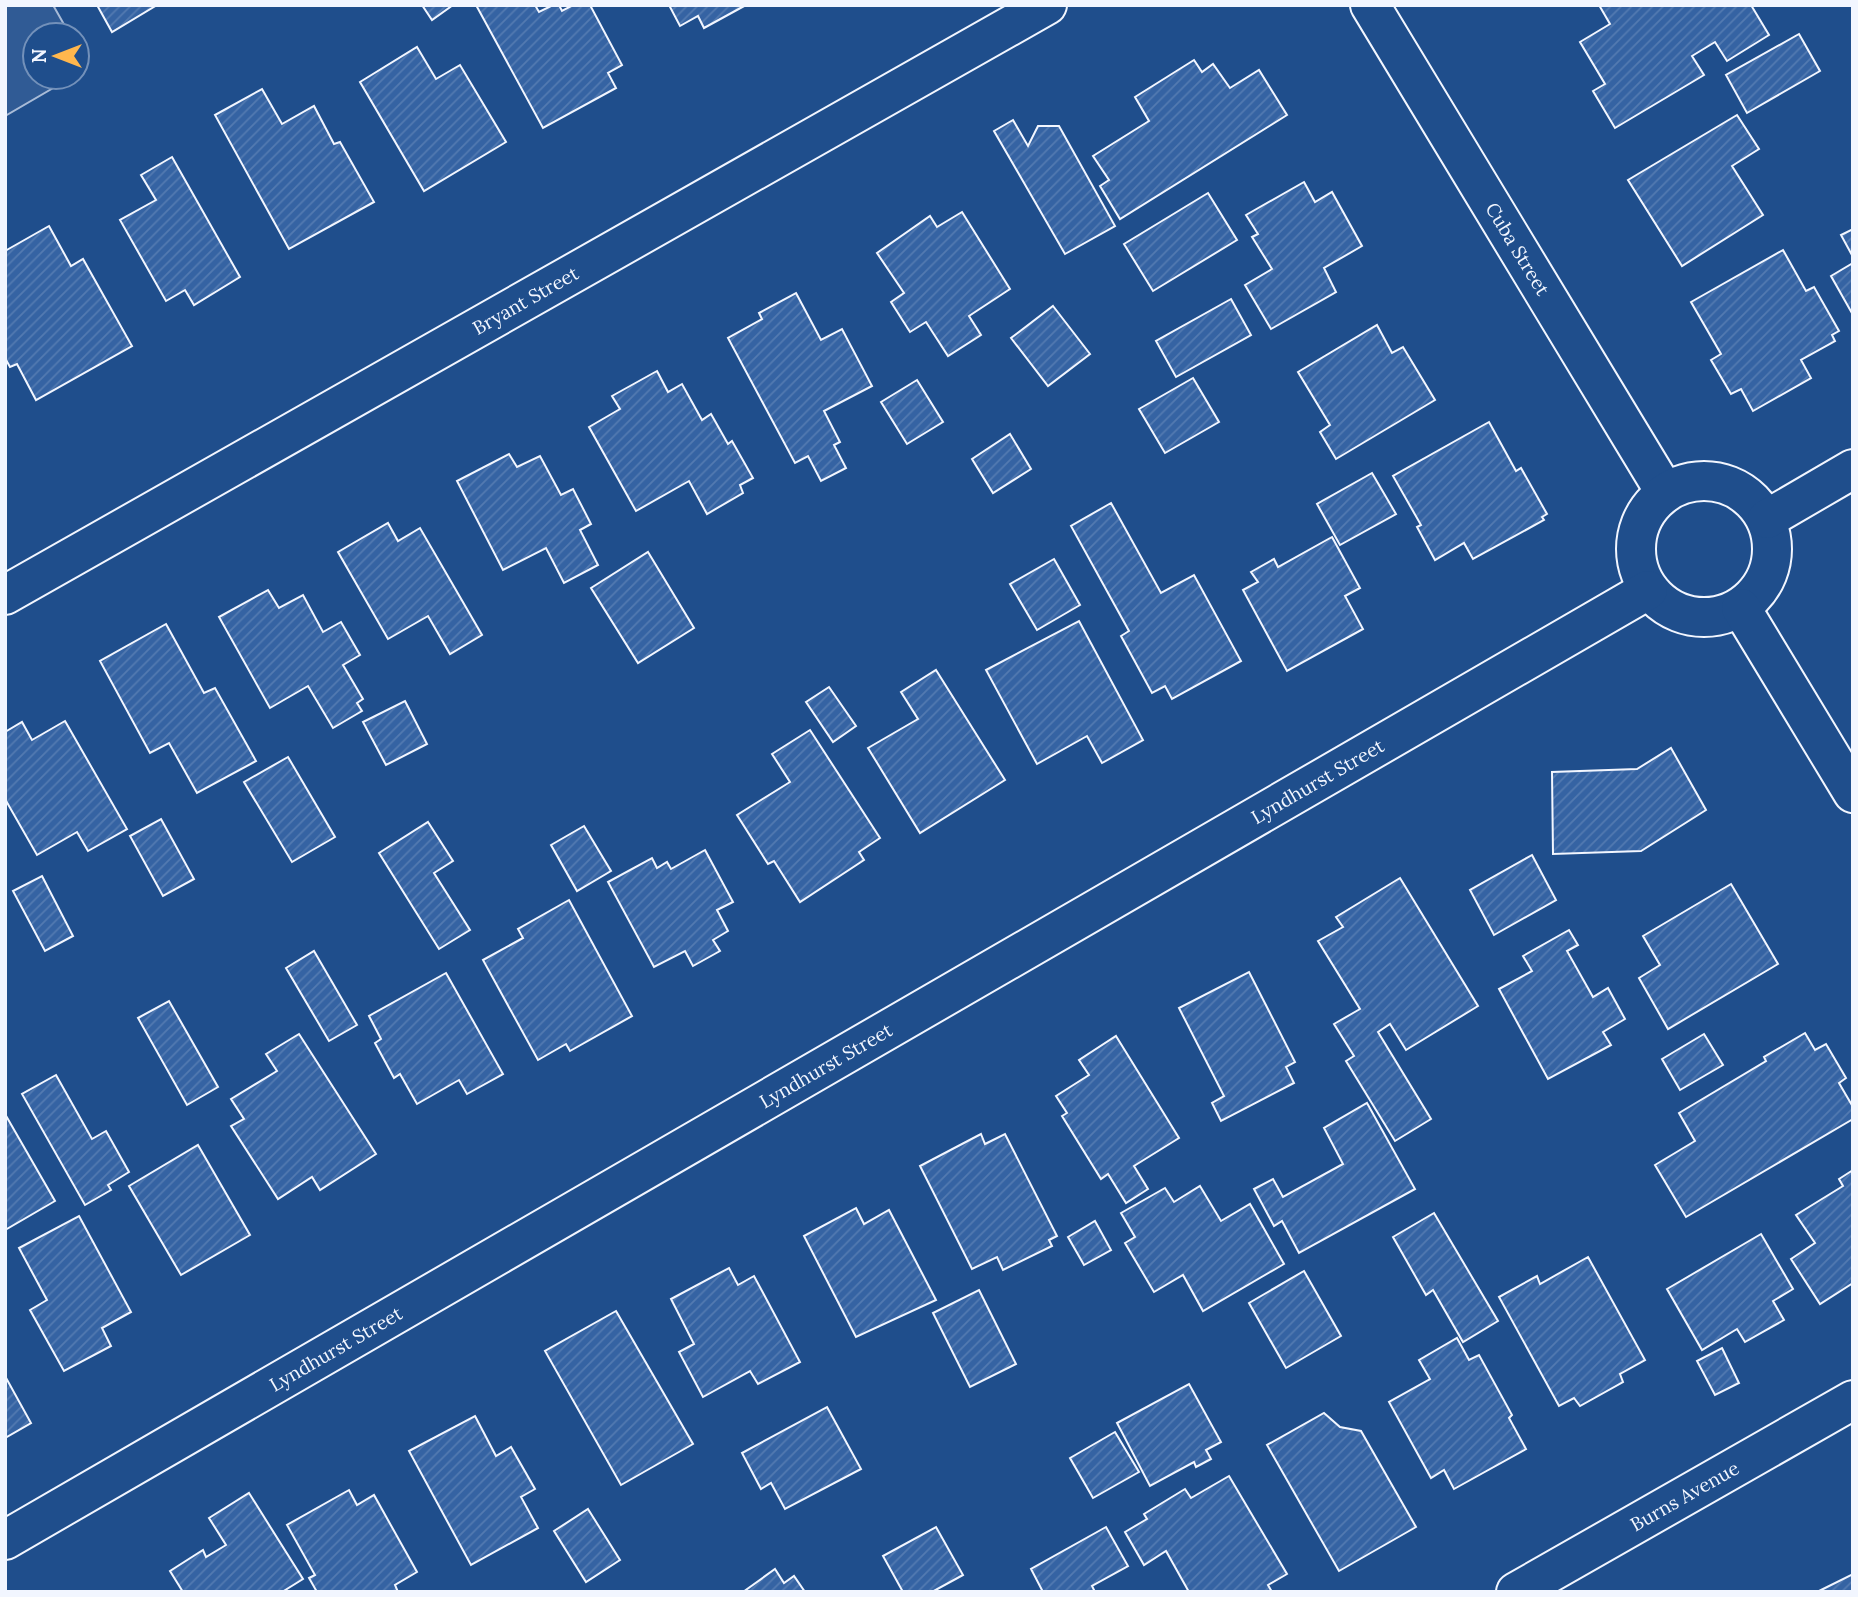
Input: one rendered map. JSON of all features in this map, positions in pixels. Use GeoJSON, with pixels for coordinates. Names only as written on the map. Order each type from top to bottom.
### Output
{"type":"FeatureCollection","features":[{"type":"Feature","properties":{"kind":"street","name":"Bryant Street"},"geometry":{"type":"LineString","coordinates":[[5,595],[1047,5]]}},
{"type":"Feature","properties":{"kind":"street","name":"Cuba Street"},"geometry":{"type":"LineString","coordinates":[[1370,5],[1665,492]]}},
{"type":"Feature","properties":{"kind":"street"},"geometry":{"type":"LineString","coordinates":[[1767,519],[1853,469]]}},
{"type":"Feature","properties":{"kind":"street"},"geometry":{"type":"LineString","coordinates":[[1702,479],[1741,489],[1767,519],[1773,543],[1770,568],[1759,591],[1741,608],[1708,619],[1674,612],[1648,590],[1636,565],[1636,537],[1646,512],[1665,492],[1702,479]]}},
{"type":"Feature","properties":{"kind":"street","name":"Lyndhurst Street"},"geometry":{"type":"LineString","coordinates":[[5,1540],[1648,590]]}},
{"type":"Feature","properties":{"kind":"street"},"geometry":{"type":"LineString","coordinates":[[1741,608],[1853,793]]}},
{"type":"Feature","properties":{"kind":"street","name":"Burns Avenue"},"geometry":{"type":"LineString","coordinates":[[1516,1592],[1853,1399]]}},
{"type":"Feature","properties":{"kind":"shaded area"},"geometry":{"type":"Polygon","coordinates":[[[5,5],[53,5],[62,21],[21,21],[21,91],[48,91],[5,116],[5,5]]]}},
{"type":"Feature","properties":{"kind":"building"},"geometry":{"type":"Polygon","coordinates":[[[97,5],[157,5],[112,32],[97,5]]]}},
{"type":"Feature","properties":{"kind":"building"},"geometry":{"type":"Polygon","coordinates":[[[422,5],[453,5],[432,20],[422,5]]]}},
{"type":"Feature","properties":{"kind":"building"},"geometry":{"type":"Polygon","coordinates":[[[476,5],[535,5],[539,12],[553,5],[559,5],[562,11],[573,5],[590,5],[622,65],[608,73],[616,88],[543,128],[476,5]]]}},
{"type":"Feature","properties":{"kind":"building"},"geometry":{"type":"Polygon","coordinates":[[[669,5],[746,5],[704,28],[698,16],[680,26],[669,5]]]}},
{"type":"Feature","properties":{"kind":"building"},"geometry":{"type":"Polygon","coordinates":[[[1599,5],[1751,5],[1769,35],[1727,61],[1715,42],[1692,56],[1704,75],[1615,128],[1593,91],[1605,84],[1580,42],[1610,24],[1599,5]]]}},
{"type":"Feature","properties":{"kind":"building"},"geometry":{"type":"Polygon","coordinates":[[[1799,34],[1820,71],[1747,113],[1726,75],[1799,34]]]}},
{"type":"Feature","properties":{"kind":"building"},"geometry":{"type":"Polygon","coordinates":[[[417,47],[436,79],[460,65],[506,142],[424,191],[360,82],[417,47]]]}},
{"type":"Feature","properties":{"kind":"building"},"geometry":{"type":"Polygon","coordinates":[[[1194,60],[1202,72],[1213,64],[1230,88],[1259,70],[1287,115],[1120,219],[1100,186],[1109,180],[1093,156],[1149,121],[1135,97],[1194,60]]]}},
{"type":"Feature","properties":{"kind":"building"},"geometry":{"type":"Polygon","coordinates":[[[262,89],[282,124],[314,106],[334,144],[340,142],[374,202],[289,249],[215,115],[262,89]]]}},
{"type":"Feature","properties":{"kind":"building"},"geometry":{"type":"Polygon","coordinates":[[[1737,115],[1759,149],[1732,166],[1763,215],[1682,266],[1628,180],[1737,115]]]}},
{"type":"Feature","properties":{"kind":"building"},"geometry":{"type":"Polygon","coordinates":[[[1013,120],[1028,146],[1038,126],[1059,126],[1115,226],[1065,254],[994,131],[1013,120]]]}},
{"type":"Feature","properties":{"kind":"building"},"geometry":{"type":"Polygon","coordinates":[[[172,157],[240,277],[194,305],[185,290],[166,301],[120,220],[156,200],[141,175],[172,157]]]}},
{"type":"Feature","properties":{"kind":"building"},"geometry":{"type":"Polygon","coordinates":[[[1304,182],[1315,202],[1332,192],[1362,246],[1324,268],[1336,292],[1271,329],[1245,285],[1272,269],[1252,237],[1258,234],[1246,215],[1304,182]]]}},
{"type":"Feature","properties":{"kind":"building"},"geometry":{"type":"Polygon","coordinates":[[[1208,193],[1237,240],[1153,291],[1124,244],[1208,193]]]}},
{"type":"Feature","properties":{"kind":"building"},"geometry":{"type":"Polygon","coordinates":[[[962,212],[1010,289],[969,316],[981,335],[948,356],[926,322],[910,332],[891,302],[904,293],[877,253],[930,216],[937,227],[962,212]]]}},
{"type":"Feature","properties":{"kind":"building"},"geometry":{"type":"Polygon","coordinates":[[[49,226],[71,266],[83,259],[132,346],[36,400],[17,364],[10,367],[5,358],[5,251],[49,226]]]}},
{"type":"Feature","properties":{"kind":"building"},"geometry":{"type":"Polygon","coordinates":[[[1853,229],[1853,257],[1841,235],[1853,229]]]}},
{"type":"Feature","properties":{"kind":"building"},"geometry":{"type":"Polygon","coordinates":[[[1783,250],[1806,291],[1814,287],[1839,331],[1832,335],[1835,341],[1801,360],[1811,378],[1753,411],[1741,389],[1731,394],[1711,360],[1721,354],[1691,302],[1783,250]]]}},
{"type":"Feature","properties":{"kind":"building"},"geometry":{"type":"Polygon","coordinates":[[[1853,263],[1853,315],[1831,276],[1853,263]]]}},
{"type":"Feature","properties":{"kind":"building"},"geometry":{"type":"Polygon","coordinates":[[[796,293],[821,340],[842,329],[872,386],[824,411],[840,442],[834,445],[846,468],[821,481],[808,456],[795,463],[728,338],[762,319],[759,313],[796,293]]]}},
{"type":"Feature","properties":{"kind":"building"},"geometry":{"type":"Polygon","coordinates":[[[1231,299],[1251,335],[1176,377],[1156,341],[1231,299]]]}},
{"type":"Feature","properties":{"kind":"building"},"geometry":{"type":"Polygon","coordinates":[[[1053,306],[1090,354],[1048,386],[1011,338],[1053,306]]]}},
{"type":"Feature","properties":{"kind":"building"},"geometry":{"type":"Polygon","coordinates":[[[1377,325],[1392,353],[1403,347],[1435,400],[1336,459],[1320,432],[1330,425],[1298,372],[1377,325]]]}},
{"type":"Feature","properties":{"kind":"building"},"geometry":{"type":"Polygon","coordinates":[[[657,371],[668,392],[682,384],[702,420],[711,414],[728,444],[732,441],[753,478],[740,485],[743,493],[707,514],[689,481],[636,511],[589,427],[620,409],[612,396],[657,371]]]}},
{"type":"Feature","properties":{"kind":"building"},"geometry":{"type":"Polygon","coordinates":[[[1193,378],[1219,422],[1165,453],[1139,409],[1193,378]]]}},
{"type":"Feature","properties":{"kind":"building"},"geometry":{"type":"Polygon","coordinates":[[[917,380],[943,422],[907,444],[881,402],[917,380]]]}},
{"type":"Feature","properties":{"kind":"building"},"geometry":{"type":"Polygon","coordinates":[[[1489,422],[1516,471],[1521,468],[1547,514],[1542,517],[1544,520],[1473,559],[1464,543],[1435,560],[1417,527],[1421,525],[1393,476],[1489,422]]]}},
{"type":"Feature","properties":{"kind":"building"},"geometry":{"type":"Polygon","coordinates":[[[1010,434],[1031,469],[993,493],[972,459],[1010,434]]]}},
{"type":"Feature","properties":{"kind":"building"},"geometry":{"type":"Polygon","coordinates":[[[509,454],[517,467],[540,456],[561,495],[573,489],[591,524],[580,530],[598,565],[564,583],[546,548],[503,570],[457,481],[509,454]]]}},
{"type":"Feature","properties":{"kind":"building"},"geometry":{"type":"Polygon","coordinates":[[[1372,473],[1396,514],[1340,545],[1317,504],[1372,473]]]}},
{"type":"Feature","properties":{"kind":"building"},"geometry":{"type":"Polygon","coordinates":[[[1111,503],[1161,593],[1194,575],[1241,661],[1172,699],[1165,686],[1152,693],[1121,636],[1129,631],[1071,526],[1111,503]]]}},
{"type":"Feature","properties":{"kind":"building"},"geometry":{"type":"Polygon","coordinates":[[[388,523],[398,541],[420,528],[482,635],[450,654],[428,616],[388,639],[338,552],[388,523]]]}},
{"type":"Feature","properties":{"kind":"building"},"geometry":{"type":"Polygon","coordinates":[[[1332,537],[1360,588],[1345,596],[1363,629],[1287,671],[1243,590],[1258,582],[1251,572],[1274,559],[1278,567],[1332,537]]]}},
{"type":"Feature","properties":{"kind":"building"},"geometry":{"type":"Polygon","coordinates":[[[648,552],[694,628],[638,663],[591,588],[648,552]]]}},
{"type":"Feature","properties":{"kind":"building"},"geometry":{"type":"Polygon","coordinates":[[[1054,559],[1080,605],[1037,630],[1010,584],[1054,559]]]}},
{"type":"Feature","properties":{"kind":"building"},"geometry":{"type":"Polygon","coordinates":[[[268,590],[279,608],[303,595],[323,632],[341,622],[360,655],[343,665],[363,699],[357,703],[362,711],[333,728],[308,686],[270,708],[219,617],[268,590]]]}},
{"type":"Feature","properties":{"kind":"building"},"geometry":{"type":"Polygon","coordinates":[[[1079,621],[1143,740],[1102,763],[1087,736],[1037,764],[986,670],[1079,621]]]}},
{"type":"Feature","properties":{"kind":"building"},"geometry":{"type":"Polygon","coordinates":[[[166,624],[204,693],[215,688],[256,761],[197,793],[169,743],[150,753],[100,661],[166,624]]]}},
{"type":"Feature","properties":{"kind":"building"},"geometry":{"type":"Polygon","coordinates":[[[936,670],[1005,780],[920,833],[868,748],[918,719],[901,692],[936,670]]]}},
{"type":"Feature","properties":{"kind":"building"},"geometry":{"type":"Polygon","coordinates":[[[829,687],[856,726],[833,742],[806,702],[829,687]]]}},
{"type":"Feature","properties":{"kind":"building"},"geometry":{"type":"Polygon","coordinates":[[[405,701],[427,744],[386,765],[363,722],[405,701]]]}},
{"type":"Feature","properties":{"kind":"building"},"geometry":{"type":"Polygon","coordinates":[[[65,721],[127,829],[88,851],[77,832],[37,855],[5,799],[5,732],[22,722],[32,740],[65,721]]]}},
{"type":"Feature","properties":{"kind":"building"},"geometry":{"type":"Polygon","coordinates":[[[810,730],[880,838],[859,852],[864,860],[800,902],[774,861],[768,864],[737,815],[790,782],[772,754],[810,730]]]}},
{"type":"Feature","properties":{"kind":"building"},"geometry":{"type":"Polygon","coordinates":[[[1671,748],[1706,810],[1641,851],[1553,854],[1552,772],[1637,769],[1671,748]]]}},
{"type":"Feature","properties":{"kind":"building"},"geometry":{"type":"Polygon","coordinates":[[[288,757],[335,837],[292,862],[244,782],[288,757]]]}},
{"type":"Feature","properties":{"kind":"building"},"geometry":{"type":"Polygon","coordinates":[[[161,819],[194,879],[163,896],[130,836],[161,819]]]}},
{"type":"Feature","properties":{"kind":"building"},"geometry":{"type":"Polygon","coordinates":[[[428,822],[453,861],[434,873],[470,930],[439,949],[379,853],[428,822]]]}},
{"type":"Feature","properties":{"kind":"building"},"geometry":{"type":"Polygon","coordinates":[[[584,826],[611,871],[577,891],[551,845],[584,826]]]}},
{"type":"Feature","properties":{"kind":"building"},"geometry":{"type":"Polygon","coordinates":[[[705,850],[733,902],[717,910],[728,931],[713,940],[720,951],[693,966],[685,951],[654,967],[608,882],[652,858],[657,868],[667,862],[671,869],[705,850]]]}},
{"type":"Feature","properties":{"kind":"building"},"geometry":{"type":"Polygon","coordinates":[[[1532,855],[1556,900],[1494,935],[1470,890],[1532,855]]]}},
{"type":"Feature","properties":{"kind":"building"},"geometry":{"type":"Polygon","coordinates":[[[42,876],[73,936],[45,951],[13,891],[42,876]]]}},
{"type":"Feature","properties":{"kind":"building"},"geometry":{"type":"Polygon","coordinates":[[[1400,878],[1478,1006],[1406,1050],[1390,1024],[1378,1032],[1431,1119],[1395,1141],[1346,1061],[1354,1056],[1334,1024],[1360,1009],[1318,941],[1343,927],[1336,917],[1400,878]]]}},
{"type":"Feature","properties":{"kind":"building"},"geometry":{"type":"Polygon","coordinates":[[[1731,884],[1778,964],[1668,1029],[1639,978],[1660,965],[1643,936],[1731,884]]]}},
{"type":"Feature","properties":{"kind":"building"},"geometry":{"type":"Polygon","coordinates":[[[569,900],[632,1016],[570,1051],[566,1044],[538,1060],[483,960],[523,938],[518,929],[569,900]]]}},
{"type":"Feature","properties":{"kind":"building"},"geometry":{"type":"Polygon","coordinates":[[[1569,930],[1578,945],[1567,951],[1593,997],[1608,988],[1625,1019],[1603,1032],[1611,1045],[1548,1079],[1499,989],[1532,971],[1523,956],[1569,930]]]}},
{"type":"Feature","properties":{"kind":"building"},"geometry":{"type":"Polygon","coordinates":[[[314,951],[357,1025],[329,1041],[286,968],[314,951]]]}},
{"type":"Feature","properties":{"kind":"building"},"geometry":{"type":"Polygon","coordinates":[[[1249,972],[1295,1062],[1286,1067],[1294,1083],[1221,1121],[1212,1103],[1224,1096],[1179,1008],[1249,972]]]}},
{"type":"Feature","properties":{"kind":"building"},"geometry":{"type":"Polygon","coordinates":[[[446,973],[503,1074],[467,1094],[459,1080],[417,1104],[400,1074],[394,1078],[375,1043],[381,1039],[369,1016],[446,973]]]}},
{"type":"Feature","properties":{"kind":"building"},"geometry":{"type":"Polygon","coordinates":[[[169,1001],[218,1087],[187,1105],[138,1018],[169,1001]]]}},
{"type":"Feature","properties":{"kind":"building"},"geometry":{"type":"Polygon","coordinates":[[[1805,1033],[1815,1050],[1826,1044],[1846,1078],[1839,1083],[1853,1107],[1853,1119],[1686,1217],[1655,1165],[1695,1141],[1679,1113],[1766,1061],[1764,1057],[1805,1033]]]}},
{"type":"Feature","properties":{"kind":"building"},"geometry":{"type":"Polygon","coordinates":[[[299,1034],[376,1154],[320,1190],[312,1177],[278,1199],[231,1126],[244,1119],[231,1099],[277,1071],[266,1054],[299,1034]]]}},
{"type":"Feature","properties":{"kind":"building"},"geometry":{"type":"Polygon","coordinates":[[[1704,1034],[1723,1065],[1680,1090],[1662,1059],[1704,1034]]]}},
{"type":"Feature","properties":{"kind":"building"},"geometry":{"type":"Polygon","coordinates":[[[1116,1036],[1179,1138],[1134,1166],[1148,1189],[1126,1203],[1108,1174],[1101,1179],[1062,1116],[1067,1113],[1056,1096],[1089,1075],[1079,1060],[1116,1036]]]}},
{"type":"Feature","properties":{"kind":"building"},"geometry":{"type":"Polygon","coordinates":[[[56,1075],[92,1139],[106,1131],[129,1172],[108,1185],[111,1190],[85,1205],[22,1094],[56,1075]]]}},
{"type":"Feature","properties":{"kind":"building"},"geometry":{"type":"Polygon","coordinates":[[[1367,1103],[1415,1189],[1299,1253],[1282,1221],[1274,1226],[1254,1189],[1273,1179],[1283,1197],[1343,1164],[1324,1128],[1367,1103]]]}},
{"type":"Feature","properties":{"kind":"building"},"geometry":{"type":"Polygon","coordinates":[[[5,1114],[55,1201],[5,1230],[5,1114]]]}},
{"type":"Feature","properties":{"kind":"building"},"geometry":{"type":"Polygon","coordinates":[[[981,1134],[985,1144],[1005,1134],[1057,1236],[1049,1240],[1052,1246],[1003,1270],[997,1257],[972,1269],[920,1166],[981,1134]]]}},
{"type":"Feature","properties":{"kind":"building"},"geometry":{"type":"Polygon","coordinates":[[[198,1145],[250,1235],[181,1275],[129,1186],[198,1145]]]}},
{"type":"Feature","properties":{"kind":"building"},"geometry":{"type":"Polygon","coordinates":[[[1853,1170],[1853,1283],[1820,1304],[1791,1259],[1815,1243],[1796,1215],[1843,1186],[1839,1179],[1853,1170]]]}},
{"type":"Feature","properties":{"kind":"building"},"geometry":{"type":"Polygon","coordinates":[[[1200,1186],[1221,1221],[1250,1204],[1284,1264],[1203,1311],[1183,1275],[1154,1292],[1125,1243],[1135,1237],[1121,1213],[1165,1188],[1174,1202],[1200,1186]]]}},
{"type":"Feature","properties":{"kind":"building"},"geometry":{"type":"Polygon","coordinates":[[[856,1208],[864,1224],[889,1210],[936,1300],[856,1337],[804,1236],[856,1208]]]}},
{"type":"Feature","properties":{"kind":"building"},"geometry":{"type":"Polygon","coordinates":[[[1434,1213],[1498,1321],[1463,1342],[1433,1290],[1426,1295],[1393,1237],[1434,1213]]]}},
{"type":"Feature","properties":{"kind":"building"},"geometry":{"type":"Polygon","coordinates":[[[79,1216],[131,1312],[102,1328],[111,1346],[64,1371],[30,1310],[47,1300],[19,1248],[79,1216]]]}},
{"type":"Feature","properties":{"kind":"building"},"geometry":{"type":"Polygon","coordinates":[[[1095,1221],[1111,1250],[1084,1265],[1068,1237],[1095,1221]]]}},
{"type":"Feature","properties":{"kind":"building"},"geometry":{"type":"Polygon","coordinates":[[[1761,1234],[1793,1289],[1773,1301],[1784,1320],[1745,1342],[1737,1329],[1702,1350],[1667,1289],[1761,1234]]]}},
{"type":"Feature","properties":{"kind":"building"},"geometry":{"type":"Polygon","coordinates":[[[1588,1257],[1645,1360],[1620,1374],[1623,1382],[1580,1406],[1574,1398],[1559,1406],[1499,1297],[1537,1276],[1540,1284],[1588,1257]]]}},
{"type":"Feature","properties":{"kind":"building"},"geometry":{"type":"Polygon","coordinates":[[[729,1268],[738,1285],[754,1276],[800,1362],[758,1384],[750,1371],[703,1397],[679,1352],[694,1344],[671,1299],[729,1268]]]}},
{"type":"Feature","properties":{"kind":"building"},"geometry":{"type":"Polygon","coordinates":[[[1304,1271],[1341,1336],[1286,1368],[1249,1303],[1304,1271]]]}},
{"type":"Feature","properties":{"kind":"building"},"geometry":{"type":"Polygon","coordinates":[[[979,1290],[1016,1364],[970,1387],[933,1313],[979,1290]]]}},
{"type":"Feature","properties":{"kind":"building"},"geometry":{"type":"Polygon","coordinates":[[[616,1311],[693,1444],[621,1485],[545,1351],[616,1311]]]}},
{"type":"Feature","properties":{"kind":"building"},"geometry":{"type":"Polygon","coordinates":[[[1457,1338],[1469,1360],[1479,1355],[1512,1415],[1509,1418],[1526,1449],[1454,1489],[1444,1470],[1431,1478],[1389,1402],[1430,1379],[1419,1360],[1457,1338]]]}},
{"type":"Feature","properties":{"kind":"building"},"geometry":{"type":"Polygon","coordinates":[[[1722,1348],[1739,1383],[1715,1395],[1697,1361],[1722,1348]]]}},
{"type":"Feature","properties":{"kind":"building"},"geometry":{"type":"Polygon","coordinates":[[[5,1376],[31,1423],[5,1438],[5,1376]]]}},
{"type":"Feature","properties":{"kind":"building"},"geometry":{"type":"Polygon","coordinates":[[[1189,1384],[1221,1442],[1206,1450],[1211,1459],[1196,1467],[1194,1462],[1150,1486],[1117,1423],[1189,1384]]]}},
{"type":"Feature","properties":{"kind":"building"},"geometry":{"type":"Polygon","coordinates":[[[827,1407],[861,1469],[785,1509],[771,1483],[761,1489],[742,1453],[827,1407]]]}},
{"type":"Feature","properties":{"kind":"building"},"geometry":{"type":"Polygon","coordinates":[[[1324,1413],[1340,1427],[1361,1431],[1416,1527],[1339,1571],[1267,1445],[1324,1413]]]}},
{"type":"Feature","properties":{"kind":"building"},"geometry":{"type":"Polygon","coordinates":[[[475,1416],[496,1456],[511,1447],[535,1489],[521,1497],[538,1528],[471,1565],[409,1451],[475,1416]]]}},
{"type":"Feature","properties":{"kind":"building"},"geometry":{"type":"Polygon","coordinates":[[[1115,1432],[1139,1472],[1093,1498],[1070,1458],[1115,1432]]]}},
{"type":"Feature","properties":{"kind":"building"},"geometry":{"type":"Polygon","coordinates":[[[1229,1476],[1287,1574],[1268,1585],[1272,1592],[1189,1592],[1166,1551],[1144,1565],[1125,1532],[1147,1519],[1144,1514],[1185,1489],[1191,1498],[1229,1476]]]}},
{"type":"Feature","properties":{"kind":"building"},"geometry":{"type":"Polygon","coordinates":[[[349,1490],[357,1505],[374,1495],[417,1572],[395,1585],[398,1592],[317,1592],[309,1578],[315,1575],[287,1525],[349,1490]]]}},
{"type":"Feature","properties":{"kind":"building"},"geometry":{"type":"Polygon","coordinates":[[[249,1493],[303,1579],[282,1592],[183,1592],[170,1571],[203,1550],[206,1557],[226,1545],[209,1518],[249,1493]]]}},
{"type":"Feature","properties":{"kind":"building"},"geometry":{"type":"Polygon","coordinates":[[[588,1509],[620,1560],[586,1582],[554,1531],[588,1509]]]}},
{"type":"Feature","properties":{"kind":"building"},"geometry":{"type":"Polygon","coordinates":[[[936,1527],[963,1575],[932,1592],[903,1592],[883,1556],[936,1527]]]}},
{"type":"Feature","properties":{"kind":"building"},"geometry":{"type":"Polygon","coordinates":[[[1106,1527],[1128,1566],[1092,1586],[1095,1592],[1043,1592],[1031,1569],[1106,1527]]]}},
{"type":"Feature","properties":{"kind":"building"},"geometry":{"type":"Polygon","coordinates":[[[775,1569],[784,1583],[794,1576],[805,1592],[743,1592],[775,1569]]]}},
{"type":"Feature","properties":{"kind":"building"},"geometry":{"type":"Polygon","coordinates":[[[1853,1574],[1853,1592],[1817,1592],[1853,1574]]]}}]}
